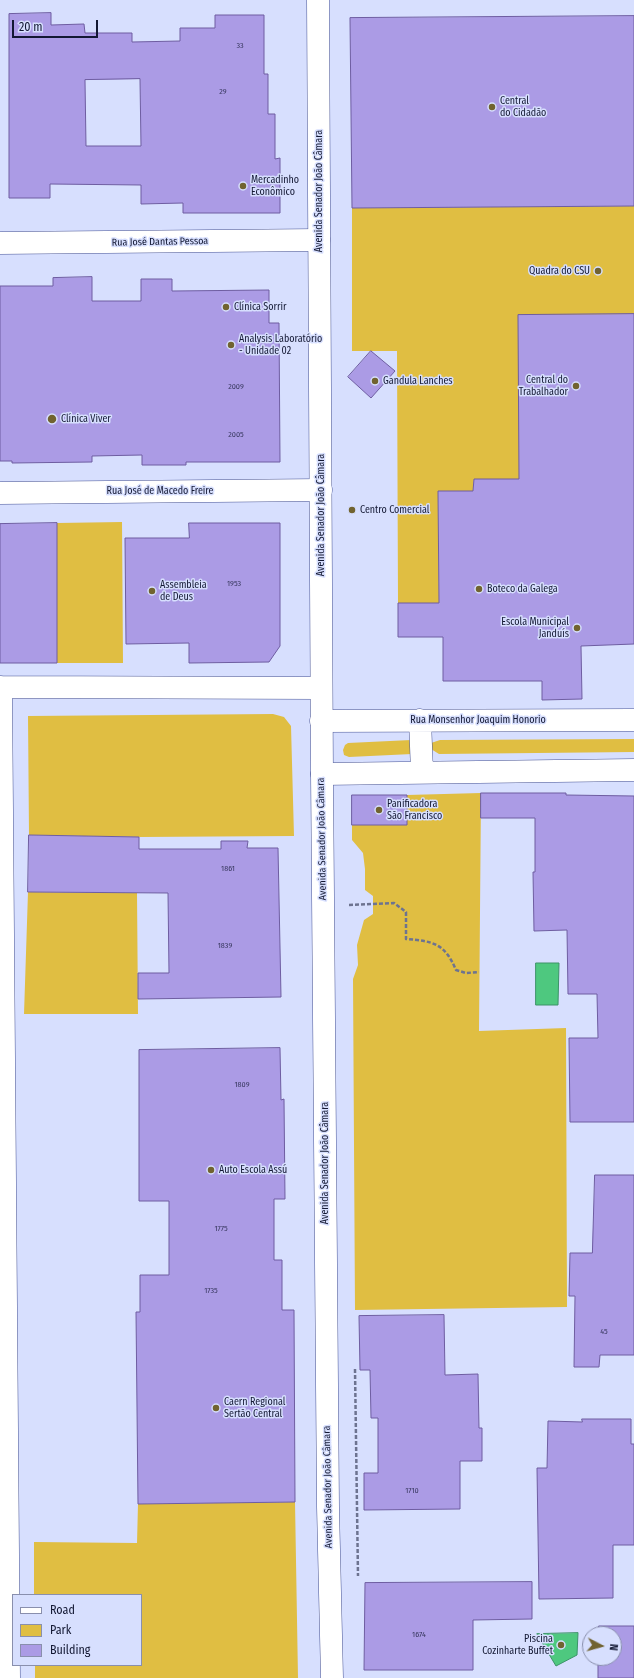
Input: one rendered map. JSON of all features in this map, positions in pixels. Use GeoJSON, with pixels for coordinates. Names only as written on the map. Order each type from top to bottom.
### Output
{"type":"FeatureCollection","features":[{"type":"Feature","properties":{"kind":"street","name":"Avenida Senador João Câmara"},"geometry":{"type":"LineString","coordinates":[[318,0],[321,721],[328,1491],[332,1678]]}},
{"type":"Feature","properties":{"kind":"street","name":"Rua José Dantas Pessoa"},"geometry":{"type":"LineString","coordinates":[[0,243],[319,240]]}},
{"type":"Feature","properties":{"kind":"street","name":"Rua José de Macedo Freire"},"geometry":{"type":"LineString","coordinates":[[0,493],[321,490]]}},
{"type":"Feature","properties":{"kind":"street"},"geometry":{"type":"LineString","coordinates":[[9,1678],[3,1425],[1,687],[321,688]]}},
{"type":"Feature","properties":{"kind":"street"},"geometry":{"type":"LineString","coordinates":[[420,720],[422,772]]}},
{"type":"Feature","properties":{"kind":"street","name":"Rua Monsenhor Joaquim Honorio"},"geometry":{"type":"LineString","coordinates":[[321,721],[634,720]]}},
{"type":"Feature","properties":{"kind":"street"},"geometry":{"type":"LineString","coordinates":[[322,774],[634,770]]}},
{"type":"Feature","properties":{"kind":"path"},"geometry":{"type":"LineString","coordinates":[[349,906],[394,904],[406,912],[406,940],[425,940],[441,947],[450,956],[456,970],[466,973],[479,972]]}},
{"type":"Feature","properties":{"kind":"green space"},"geometry":{"type":"Polygon","coordinates":[[[634,206],[634,314],[520,495],[500,479],[474,479],[473,491],[438,492],[439,603],[398,603],[397,351],[352,351],[352,208],[634,206]]]}},
{"type":"Feature","properties":{"kind":"green space"},"geometry":{"type":"Polygon","coordinates":[[[122,522],[123,663],[57,663],[57,523],[122,522]]]}},
{"type":"Feature","properties":{"kind":"green space"},"geometry":{"type":"Polygon","coordinates":[[[273,714],[284,717],[291,726],[294,836],[139,837],[29,835],[28,716],[273,714]]]}},
{"type":"Feature","properties":{"kind":"green space"},"geometry":{"type":"Polygon","coordinates":[[[634,739],[634,752],[439,754],[431,749],[431,743],[440,740],[634,739]]]}},
{"type":"Feature","properties":{"kind":"green space"},"geometry":{"type":"Polygon","coordinates":[[[411,740],[412,754],[349,757],[344,755],[343,750],[345,745],[348,743],[411,740]]]}},
{"type":"Feature","properties":{"kind":"green space"},"geometry":{"type":"Polygon","coordinates":[[[481,793],[479,1031],[566,1028],[567,1307],[355,1310],[353,979],[358,965],[357,945],[364,920],[373,914],[373,896],[365,890],[363,853],[352,840],[352,825],[407,825],[407,795],[481,793]]]}},
{"type":"Feature","properties":{"kind":"green space"},"geometry":{"type":"Polygon","coordinates":[[[28,892],[137,893],[138,1014],[24,1014],[28,892]]]}},
{"type":"Feature","properties":{"kind":"green space"},"geometry":{"type":"Polygon","coordinates":[[[295,1502],[298,1678],[35,1678],[35,1666],[142,1666],[142,1594],[34,1594],[34,1542],[137,1543],[138,1504],[295,1502]]]}},
{"type":"Feature","properties":{"kind":"shaded area"},"geometry":{"type":"Polygon","coordinates":[[[536,963],[559,963],[558,1005],[536,1005],[536,963]]]}},
{"type":"Feature","properties":{"kind":"shaded area","name":"Piscina Cozinharte Buffet"},"geometry":{"type":"Polygon","coordinates":[[[578,1633],[577,1655],[556,1666],[537,1634],[578,1633]]]}},
{"type":"Feature","properties":{"kind":"building"},"geometry":{"type":"Polygon","coordinates":[[[51,13],[51,25],[84,24],[85,33],[132,33],[132,42],[180,41],[180,28],[215,28],[215,15],[264,15],[264,74],[268,74],[268,114],[275,114],[275,159],[280,158],[280,213],[183,213],[183,203],[141,204],[141,185],[50,184],[50,198],[9,198],[9,14],[51,13]],[[140,79],[85,80],[86,146],[141,146],[140,79]]]}},
{"type":"Feature","properties":{"kind":"building","name":"Central do Cidadão"},"geometry":{"type":"Polygon","coordinates":[[[634,16],[634,206],[352,208],[350,18],[634,16]]]}},
{"type":"Feature","properties":{"kind":"building"},"geometry":{"type":"Polygon","coordinates":[[[92,277],[92,301],[141,301],[141,279],[172,279],[172,291],[269,290],[269,323],[279,323],[280,462],[186,462],[186,465],[142,465],[142,455],[92,456],[92,462],[12,463],[12,461],[0,461],[0,286],[53,286],[53,278],[92,277]]]}},
{"type":"Feature","properties":{"kind":"building"},"geometry":{"type":"Polygon","coordinates":[[[634,314],[634,644],[581,646],[582,699],[542,700],[542,681],[443,681],[443,637],[398,637],[398,603],[439,603],[438,491],[473,491],[474,479],[519,479],[518,315],[634,314]]]}},
{"type":"Feature","properties":{"kind":"building","name":"Gandula Lanches"},"geometry":{"type":"Polygon","coordinates":[[[371,351],[395,371],[371,398],[348,377],[371,351]]]}},
{"type":"Feature","properties":{"kind":"building"},"geometry":{"type":"Polygon","coordinates":[[[57,523],[57,663],[0,663],[0,524],[57,523]]]}},
{"type":"Feature","properties":{"kind":"building"},"geometry":{"type":"Polygon","coordinates":[[[189,523],[280,523],[280,646],[269,662],[189,663],[189,643],[126,644],[125,538],[189,538],[189,523]]]}},
{"type":"Feature","properties":{"kind":"building"},"geometry":{"type":"Polygon","coordinates":[[[481,793],[566,793],[566,795],[634,796],[634,1122],[570,1122],[569,1038],[598,1038],[597,994],[568,994],[567,930],[534,931],[533,872],[535,872],[535,818],[481,818],[481,793]]]}},
{"type":"Feature","properties":{"kind":"building","name":"Panificadora São Francisco"},"geometry":{"type":"Polygon","coordinates":[[[352,795],[407,795],[407,825],[352,825],[352,795]]]}},
{"type":"Feature","properties":{"kind":"building"},"geometry":{"type":"Polygon","coordinates":[[[29,835],[139,837],[139,849],[221,849],[221,841],[248,841],[247,848],[278,848],[281,997],[138,999],[138,973],[169,973],[168,893],[28,892],[29,835]]]}},
{"type":"Feature","properties":{"kind":"building"},"geometry":{"type":"Polygon","coordinates":[[[280,1048],[281,1100],[284,1099],[285,1199],[274,1199],[274,1260],[282,1260],[282,1310],[294,1310],[295,1502],[138,1504],[136,1312],[140,1312],[140,1275],[169,1275],[169,1201],[139,1201],[139,1050],[280,1048]]]}},
{"type":"Feature","properties":{"kind":"building"},"geometry":{"type":"Polygon","coordinates":[[[595,1175],[634,1175],[634,1355],[600,1355],[599,1367],[574,1367],[575,1296],[569,1296],[570,1253],[592,1253],[595,1175]]]}},
{"type":"Feature","properties":{"kind":"building"},"geometry":{"type":"Polygon","coordinates":[[[444,1315],[445,1375],[478,1374],[479,1428],[482,1428],[482,1461],[460,1461],[460,1509],[364,1510],[364,1473],[378,1473],[378,1418],[371,1418],[370,1370],[360,1370],[359,1316],[444,1315]]]}},
{"type":"Feature","properties":{"kind":"building"},"geometry":{"type":"Polygon","coordinates":[[[582,1419],[631,1419],[631,1444],[634,1444],[634,1545],[613,1545],[613,1598],[539,1599],[537,1468],[547,1468],[548,1421],[582,1422],[582,1419]]]}},
{"type":"Feature","properties":{"kind":"building"},"geometry":{"type":"Polygon","coordinates":[[[532,1582],[532,1619],[473,1620],[473,1670],[364,1670],[365,1583],[532,1582]]]}},
{"type":"Feature","properties":{"kind":"building"},"geometry":{"type":"Polygon","coordinates":[[[622,1626],[634,1626],[634,1678],[598,1678],[598,1666],[622,1666],[622,1626]]]}},
{"type":"Feature","properties":{"kind":"place","name":"Central do Cidadão"},"geometry":{"type":"Point","coordinates":[492,107]}},
{"type":"Feature","properties":{"kind":"place","name":"Mercadinho Econômico"},"geometry":{"type":"Point","coordinates":[243,186]}},
{"type":"Feature","properties":{"kind":"place","name":"Quadra do CSU"},"geometry":{"type":"Point","coordinates":[598,271]}},
{"type":"Feature","properties":{"kind":"place","name":"Clínica Sorrir"},"geometry":{"type":"Point","coordinates":[226,307]}},
{"type":"Feature","properties":{"kind":"place","name":"Analysis Laboratório - Unidade 02"},"geometry":{"type":"Point","coordinates":[231,345]}},
{"type":"Feature","properties":{"kind":"place","name":"Gandula Lanches"},"geometry":{"type":"Point","coordinates":[375,381]}},
{"type":"Feature","properties":{"kind":"place","name":"Central do Trabalhador"},"geometry":{"type":"Point","coordinates":[576,386]}},
{"type":"Feature","properties":{"kind":"place","name":"Clínica Viver"},"geometry":{"type":"Point","coordinates":[52,419]}},
{"type":"Feature","properties":{"kind":"place","name":"Centro Comercial"},"geometry":{"type":"Point","coordinates":[352,510]}},
{"type":"Feature","properties":{"kind":"place","name":"Boteco da Galega"},"geometry":{"type":"Point","coordinates":[479,589]}},
{"type":"Feature","properties":{"kind":"place","name":"Assembleia de Deus"},"geometry":{"type":"Point","coordinates":[152,591]}},
{"type":"Feature","properties":{"kind":"place","name":"Escola Municipal Janduís"},"geometry":{"type":"Point","coordinates":[577,628]}},
{"type":"Feature","properties":{"kind":"place","name":"Panificadora São Francisco"},"geometry":{"type":"Point","coordinates":[379,810]}},
{"type":"Feature","properties":{"kind":"place","name":"Auto Escola Assú"},"geometry":{"type":"Point","coordinates":[211,1170]}},
{"type":"Feature","properties":{"kind":"place","name":"Caern Regional Sertão Central"},"geometry":{"type":"Point","coordinates":[216,1408]}},
{"type":"Feature","properties":{"kind":"place","name":"Piscina Cozinharte Buffet"},"geometry":{"type":"Point","coordinates":[561,1645]}}]}
